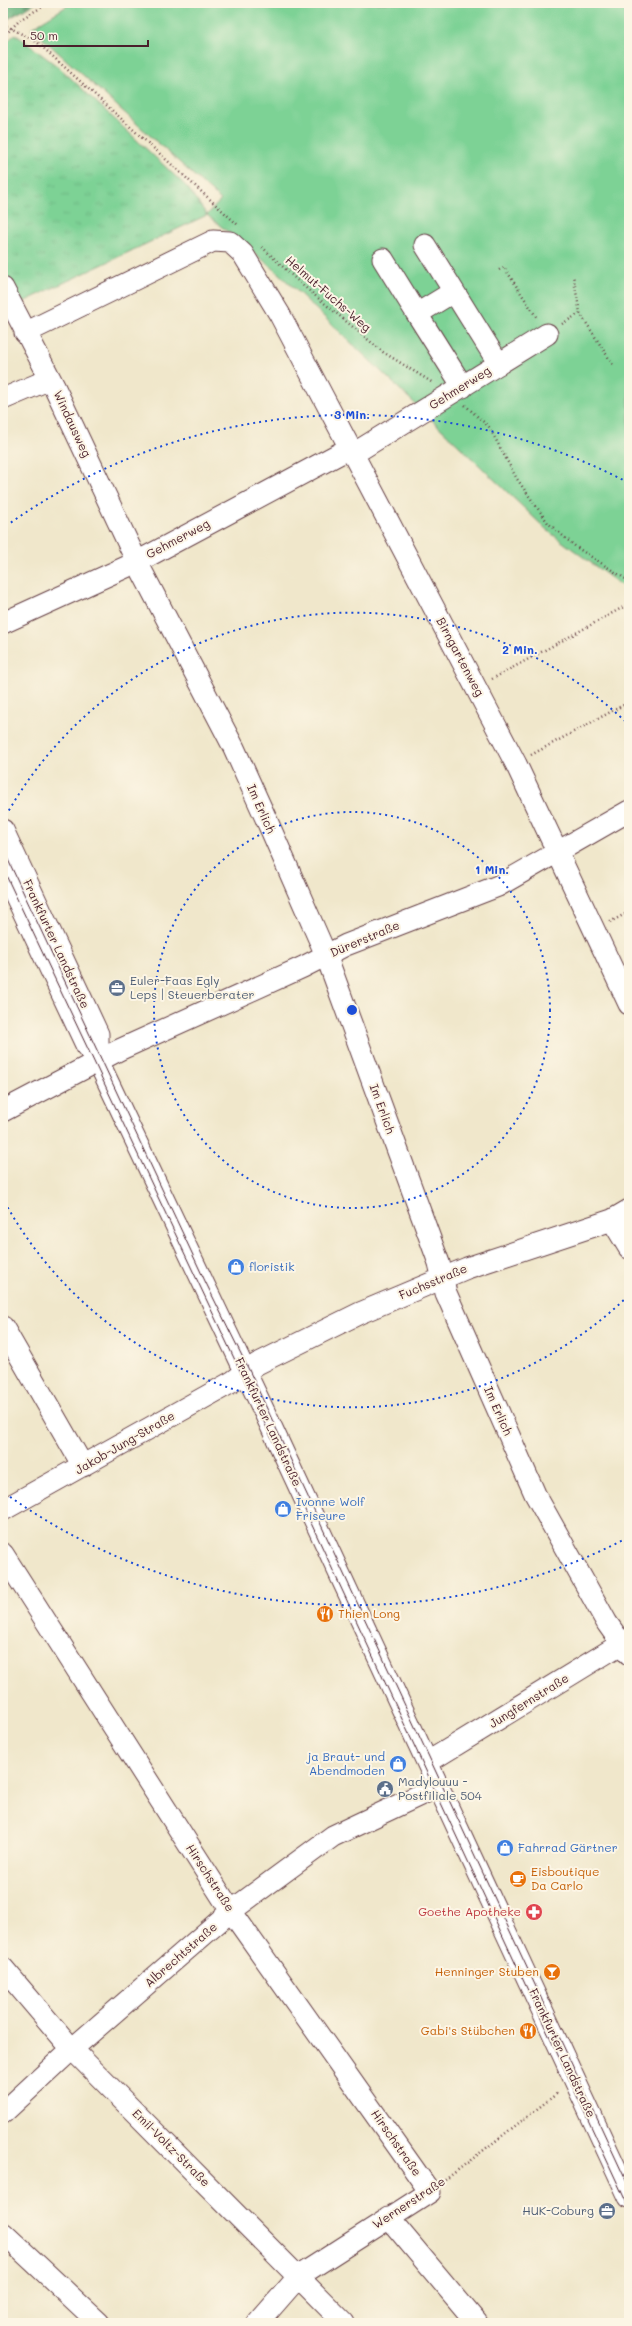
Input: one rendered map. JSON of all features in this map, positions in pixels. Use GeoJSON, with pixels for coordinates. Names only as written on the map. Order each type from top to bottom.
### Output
{"type":"FeatureCollection","features":[{"type":"Feature","properties":{"kind":"street","name":"Birngartenweg"},"geometry":{"type":"LineString","coordinates":[[25,333],[213,240],[230,242],[243,254],[280,315],[516,764],[556,853],[629,1004]]}},
{"type":"Feature","properties":{"kind":"street"},"geometry":{"type":"LineString","coordinates":[[425,245],[499,364]]}},
{"type":"Feature","properties":{"kind":"street"},"geometry":{"type":"LineString","coordinates":[[383,259],[417,314],[457,390]]}},
{"type":"Feature","properties":{"kind":"street","name":"Windausweg"},"geometry":{"type":"LineString","coordinates":[[3,288],[50,379],[137,562]]}},
{"type":"Feature","properties":{"kind":"street"},"geometry":{"type":"LineString","coordinates":[[417,314],[453,292]]}},
{"type":"Feature","properties":{"kind":"street","name":"Gehmerweg"},"geometry":{"type":"LineString","coordinates":[[3,623],[137,562],[352,451],[457,390],[547,334]]}},
{"type":"Feature","properties":{"kind":"street"},"geometry":{"type":"LineString","coordinates":[[3,399],[50,379]]}},
{"type":"Feature","properties":{"kind":"street","name":"Im Erlich"},"geometry":{"type":"LineString","coordinates":[[137,562],[234,748],[326,955],[439,1263],[446,1293],[535,1494],[607,1623],[627,1645]]}},
{"type":"Feature","properties":{"kind":"street","name":"Dürerstraße"},"geometry":{"type":"LineString","coordinates":[[3,1111],[98,1061],[346,945],[498,886],[629,811]]}},
{"type":"Feature","properties":{"kind":"street","name":"Frankfurter Landstraße"},"geometry":{"type":"LineString","coordinates":[[3,830],[98,1034],[98,1061]]}},
{"type":"Feature","properties":{"kind":"street","name":"Frankfurter Landstraße"},"geometry":{"type":"LineString","coordinates":[[3,869],[87,1047],[98,1061],[428,1762],[629,2197]]}},
{"type":"Feature","properties":{"kind":"street"},"geometry":{"type":"LineString","coordinates":[[620,1215],[629,1248]]}},
{"type":"Feature","properties":{"kind":"street","name":"Fuchsstraße"},"geometry":{"type":"LineString","coordinates":[[245,1373],[314,1334],[442,1278],[620,1215]]}},
{"type":"Feature","properties":{"kind":"street"},"geometry":{"type":"LineString","coordinates":[[3,1327],[84,1466]]}},
{"type":"Feature","properties":{"kind":"street","name":"Jakob-Jung-Straße"},"geometry":{"type":"LineString","coordinates":[[3,1510],[84,1466],[245,1373]]}},
{"type":"Feature","properties":{"kind":"street","name":"Hirschstraße"},"geometry":{"type":"LineString","coordinates":[[3,1554],[231,1911],[430,2192]]}},
{"type":"Feature","properties":{"kind":"street","name":"Jungfernstraße"},"geometry":{"type":"LineString","coordinates":[[428,1762],[627,1645]]}},
{"type":"Feature","properties":{"kind":"street","name":"Albrechtstraße"},"geometry":{"type":"LineString","coordinates":[[3,2113],[72,2049],[231,1911],[333,1836],[439,1786]]}},
{"type":"Feature","properties":{"kind":"street","name":"Emil-Voltz-Straße"},"geometry":{"type":"LineString","coordinates":[[3,1968],[72,2049],[344,2323]]}},
{"type":"Feature","properties":{"kind":"street","name":"Wernerstraße"},"geometry":{"type":"LineString","coordinates":[[258,2323],[299,2276],[388,2217],[430,2192]]}},
{"type":"Feature","properties":{"kind":"street"},"geometry":{"type":"LineString","coordinates":[[388,2217],[477,2323]]}},
{"type":"Feature","properties":{"kind":"street"},"geometry":{"type":"LineString","coordinates":[[3,2233],[99,2323]]}},
{"type":"Feature","properties":{"kind":"path"},"geometry":{"type":"LineString","coordinates":[[3,37],[21,19],[49,3]]}},
{"type":"Feature","properties":{"kind":"path"},"geometry":{"type":"LineString","coordinates":[[3,24],[36,42],[242,229]]}},
{"type":"Feature","properties":{"kind":"path","name":"Helmut-Fuchs-Weg"},"geometry":{"type":"LineString","coordinates":[[260,245],[300,283],[383,352],[457,390],[489,427],[517,479],[548,523],[576,547],[629,581]]}},
{"type":"Feature","properties":{"kind":"path"},"geometry":{"type":"LineString","coordinates":[[498,270],[504,267],[547,334],[580,313]]}},
{"type":"Feature","properties":{"kind":"path"},"geometry":{"type":"LineString","coordinates":[[573,275],[580,313],[613,365]]}},
{"type":"Feature","properties":{"kind":"path"},"geometry":{"type":"LineString","coordinates":[[476,688],[629,604]]}},
{"type":"Feature","properties":{"kind":"path"},"geometry":{"type":"LineString","coordinates":[[516,764],[629,702]]}},
{"type":"Feature","properties":{"kind":"path","name":"Wernerstraße"},"geometry":{"type":"LineString","coordinates":[[430,2192],[565,2088]]}},
{"type":"Feature","properties":{"kind":"green space"},"geometry":{"type":"Polygon","coordinates":[[[3,3],[36,3],[6,20],[3,18],[3,3]]]}},
{"type":"Feature","properties":{"kind":"green space"},"geometry":{"type":"Polygon","coordinates":[[[72,3],[629,3],[629,591],[548,531],[274,269],[207,215],[221,200],[31,28],[72,3]]]}},
{"type":"Feature","properties":{"kind":"green space"},"geometry":{"type":"Polygon","coordinates":[[[15,34],[61,69],[187,187],[207,215],[19,304],[3,271],[3,46],[15,34]]]}},
{"type":"Feature","properties":{"kind":"tram line"},"geometry":{"type":"LineString","coordinates":[[3,849],[205,1281],[249,1370],[629,2187]]}},
{"type":"Feature","properties":{"kind":"tram line"},"geometry":{"type":"LineString","coordinates":[[3,869],[259,1411],[629,2208]]}},
{"type":"Feature","properties":{"kind":"place","name":"Euler-Faas Egly Leps | Steuerberater"},"geometry":{"type":"Point","coordinates":[117,988]}},
{"type":"Feature","properties":{"kind":"place","name":"floristik"},"geometry":{"type":"Point","coordinates":[236,1267]}},
{"type":"Feature","properties":{"kind":"place","name":"Ivonne Wolf Friseure"},"geometry":{"type":"Point","coordinates":[283,1509]}},
{"type":"Feature","properties":{"kind":"place","name":"Thien Long"},"geometry":{"type":"Point","coordinates":[325,1614]}},
{"type":"Feature","properties":{"kind":"place","name":"ja Braut- und Abendmoden"},"geometry":{"type":"Point","coordinates":[398,1764]}},
{"type":"Feature","properties":{"kind":"place","name":"Madylouuu - Postfiliale 504"},"geometry":{"type":"Point","coordinates":[385,1789]}},
{"type":"Feature","properties":{"kind":"place","name":"Fahrrad Gärtner"},"geometry":{"type":"Point","coordinates":[505,1848]}},
{"type":"Feature","properties":{"kind":"place","name":"Eisboutique Da Carlo"},"geometry":{"type":"Point","coordinates":[518,1879]}},
{"type":"Feature","properties":{"kind":"place","name":"Goethe Apotheke"},"geometry":{"type":"Point","coordinates":[534,1912]}},
{"type":"Feature","properties":{"kind":"place","name":"Henninger Stuben"},"geometry":{"type":"Point","coordinates":[552,1972]}},
{"type":"Feature","properties":{"kind":"place","name":"Gabi's Stübchen"},"geometry":{"type":"Point","coordinates":[528,2031]}},
{"type":"Feature","properties":{"kind":"place","name":"HUK-Coburg"},"geometry":{"type":"Point","coordinates":[607,2211]}}]}
